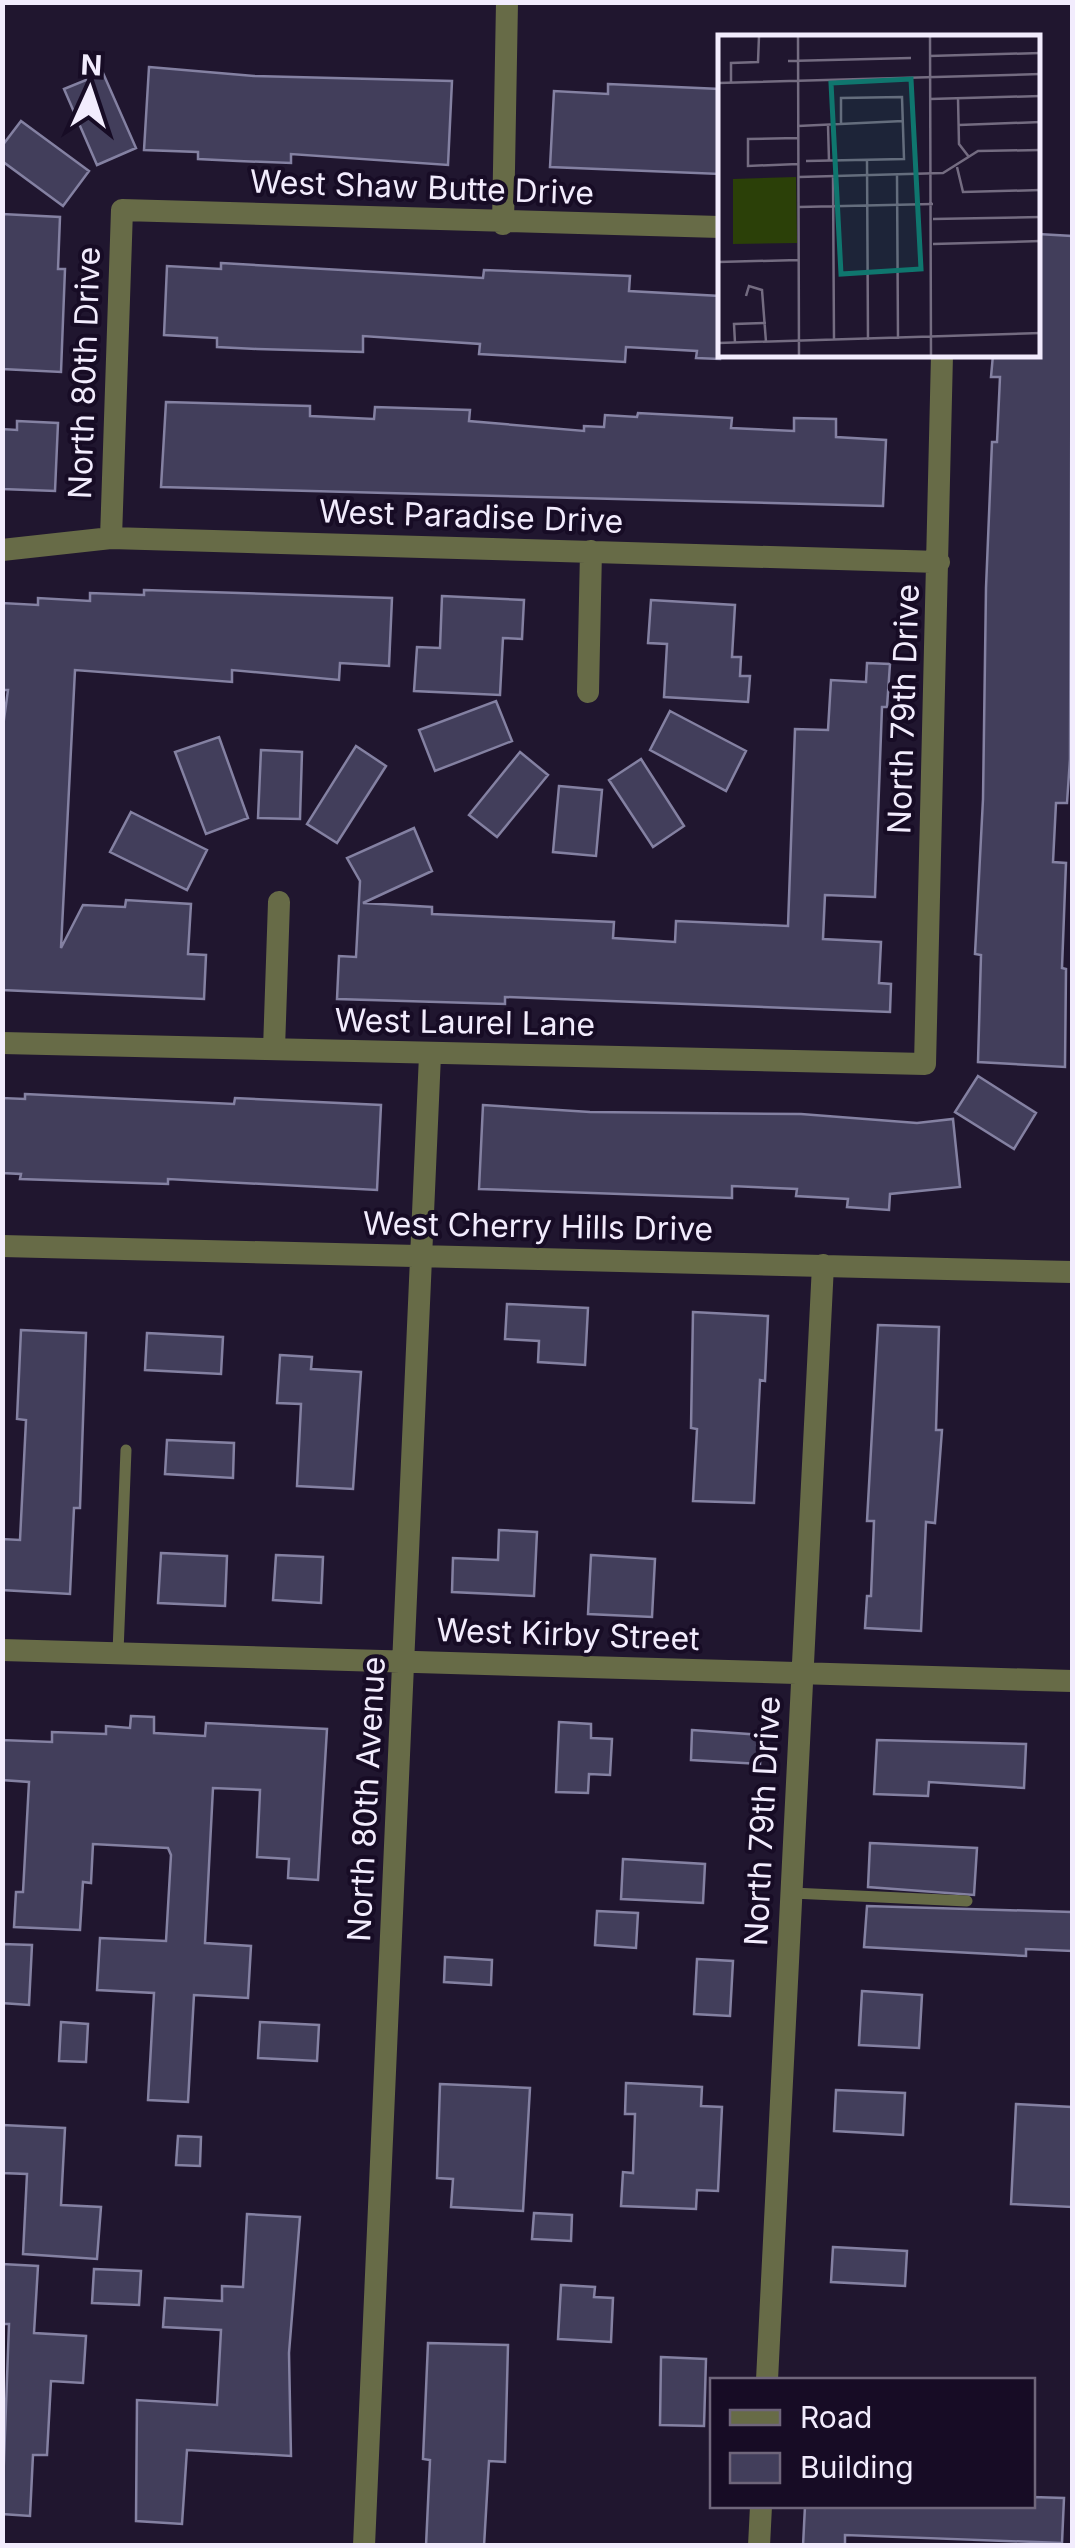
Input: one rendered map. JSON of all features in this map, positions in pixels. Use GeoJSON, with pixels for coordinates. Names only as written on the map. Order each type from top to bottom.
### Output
{"type":"FeatureCollection","features":[{"type":"Feature","properties":{"kind":"street"},"geometry":{"type":"LineString","coordinates":[[503,224],[507,2]]}},
{"type":"Feature","properties":{"kind":"street","name":"West Shaw Butte Drive"},"geometry":{"type":"LineString","coordinates":[[122,210],[718,228]]}},
{"type":"Feature","properties":{"kind":"street","name":"North 80th Drive"},"geometry":{"type":"LineString","coordinates":[[110,538],[122,210]]}},
{"type":"Feature","properties":{"kind":"street","name":"North 79th Drive"},"geometry":{"type":"LineString","coordinates":[[925,1064],[942,358]]}},
{"type":"Feature","properties":{"kind":"street","name":"West Paradise Drive"},"geometry":{"type":"LineString","coordinates":[[2,550],[110,538],[939,562]]}},
{"type":"Feature","properties":{"kind":"street"},"geometry":{"type":"LineString","coordinates":[[588,692],[591,552]]}},
{"type":"Feature","properties":{"kind":"street"},"geometry":{"type":"LineString","coordinates":[[274,1049],[279,902]]}},
{"type":"Feature","properties":{"kind":"street","name":"West Laurel Lane"},"geometry":{"type":"LineString","coordinates":[[2,1043],[925,1064]]}},
{"type":"Feature","properties":{"kind":"street","name":"North 80th Avenue"},"geometry":{"type":"LineString","coordinates":[[364,2546],[430,1055]]}},
{"type":"Feature","properties":{"kind":"street","name":"West Cherry Hills Drive"},"geometry":{"type":"LineString","coordinates":[[2,1246],[1072,1272]]}},
{"type":"Feature","properties":{"kind":"street","name":"North 79th Drive"},"geometry":{"type":"LineString","coordinates":[[767,2378],[823,1266]]}},
{"type":"Feature","properties":{"kind":"street","name":"West Kirby Street"},"geometry":{"type":"LineString","coordinates":[[2,1650],[1072,1681]]}},
{"type":"Feature","properties":{"kind":"street"},"geometry":{"type":"LineString","coordinates":[[759,2546],[761,2508]]}},
{"type":"Feature","properties":{"kind":"lane"},"geometry":{"type":"LineString","coordinates":[[118,1652],[126,1450]]}},
{"type":"Feature","properties":{"kind":"lane"},"geometry":{"type":"LineString","coordinates":[[790,1893],[967,1901]]}},
{"type":"Feature","properties":{"kind":"building"},"geometry":{"type":"Polygon","coordinates":[[[149,67],[254,76],[452,81],[448,165],[291,154],[291,163],[238,161],[198,159],[198,152],[144,150],[149,67]]]}},
{"type":"Feature","properties":{"kind":"building"},"geometry":{"type":"Polygon","coordinates":[[[103,73],[136,148],[97,165],[64,89],[103,73]]]}},
{"type":"Feature","properties":{"kind":"building"},"geometry":{"type":"Polygon","coordinates":[[[608,84],[718,89],[718,174],[550,167],[554,91],[608,94],[608,84]]]}},
{"type":"Feature","properties":{"kind":"building"},"geometry":{"type":"Polygon","coordinates":[[[21,121],[89,171],[63,206],[2,161],[2,146],[21,121]]]}},
{"type":"Feature","properties":{"kind":"building"},"geometry":{"type":"Polygon","coordinates":[[[2,214],[60,217],[58,269],[65,269],[61,372],[2,369],[2,214]]]}},
{"type":"Feature","properties":{"kind":"building"},"geometry":{"type":"Polygon","coordinates":[[[1040,234],[1072,236],[1070,759],[1067,803],[1056,803],[1053,862],[1066,863],[1062,968],[1066,969],[1065,1067],[978,1062],[981,955],[975,954],[983,799],[986,588],[992,442],[997,442],[1000,377],[991,377],[993,358],[1040,358],[1040,234]]]}},
{"type":"Feature","properties":{"kind":"building"},"geometry":{"type":"Polygon","coordinates":[[[221,263],[483,278],[484,270],[630,276],[629,291],[718,296],[720,359],[696,358],[697,351],[626,347],[625,362],[479,354],[480,344],[363,336],[363,352],[257,349],[217,347],[217,338],[164,335],[167,266],[221,269],[221,263]]]}},
{"type":"Feature","properties":{"kind":"building"},"geometry":{"type":"Polygon","coordinates":[[[166,402],[310,406],[310,416],[374,419],[375,407],[470,410],[469,421],[584,431],[584,426],[604,427],[605,415],[637,417],[638,413],[732,418],[731,428],[794,431],[794,418],[836,419],[836,437],[886,440],[883,506],[161,487],[166,402]]]}},
{"type":"Feature","properties":{"kind":"building"},"geometry":{"type":"Polygon","coordinates":[[[17,421],[58,423],[55,491],[2,489],[2,429],[17,430],[17,421]]]}},
{"type":"Feature","properties":{"kind":"building"},"geometry":{"type":"Polygon","coordinates":[[[144,590],[392,598],[389,666],[340,663],[339,680],[232,670],[232,682],[75,670],[61,948],[83,905],[125,907],[126,900],[191,904],[188,954],[206,955],[204,999],[2,990],[2,734],[8,690],[2,690],[2,603],[38,605],[38,598],[90,601],[90,593],[144,595],[144,590]]]}},
{"type":"Feature","properties":{"kind":"building"},"geometry":{"type":"Polygon","coordinates":[[[442,596],[524,600],[522,639],[503,638],[500,695],[414,691],[417,647],[440,648],[442,596]]]}},
{"type":"Feature","properties":{"kind":"building"},"geometry":{"type":"Polygon","coordinates":[[[651,600],[735,605],[732,657],[741,657],[740,676],[750,676],[748,702],[664,697],[667,644],[648,643],[651,600]]]}},
{"type":"Feature","properties":{"kind":"building"},"geometry":{"type":"Polygon","coordinates":[[[867,663],[890,664],[887,707],[882,707],[875,897],[825,895],[823,939],[881,942],[879,983],[891,984],[890,1012],[505,997],[505,1004],[337,999],[339,956],[356,957],[360,881],[347,858],[414,828],[432,871],[363,903],[432,907],[432,914],[614,922],[613,938],[675,942],[676,921],[788,926],[795,729],[828,730],[831,680],[866,682],[867,663]]]}},
{"type":"Feature","properties":{"kind":"building"},"geometry":{"type":"Polygon","coordinates":[[[496,701],[512,741],[435,771],[419,730],[496,701]]]}},
{"type":"Feature","properties":{"kind":"building"},"geometry":{"type":"Polygon","coordinates":[[[670,711],[746,751],[726,791],[650,750],[670,711]]]}},
{"type":"Feature","properties":{"kind":"building"},"geometry":{"type":"Polygon","coordinates":[[[219,737],[248,818],[206,834],[175,752],[219,737]]]}},
{"type":"Feature","properties":{"kind":"building"},"geometry":{"type":"Polygon","coordinates":[[[356,746],[386,766],[337,843],[307,824],[356,746]]]}},
{"type":"Feature","properties":{"kind":"building"},"geometry":{"type":"Polygon","coordinates":[[[261,750],[302,752],[300,819],[258,818],[261,750]]]}},
{"type":"Feature","properties":{"kind":"building"},"geometry":{"type":"Polygon","coordinates":[[[520,752],[548,775],[497,837],[469,815],[520,752]]]}},
{"type":"Feature","properties":{"kind":"building"},"geometry":{"type":"Polygon","coordinates":[[[641,759],[684,826],[653,847],[609,780],[641,759]]]}},
{"type":"Feature","properties":{"kind":"building"},"geometry":{"type":"Polygon","coordinates":[[[559,786],[602,790],[596,856],[553,852],[559,786]]]}},
{"type":"Feature","properties":{"kind":"building"},"geometry":{"type":"Polygon","coordinates":[[[131,812],[207,850],[187,890],[110,852],[131,812]]]}},
{"type":"Feature","properties":{"kind":"building"},"geometry":{"type":"Polygon","coordinates":[[[978,1076],[1036,1113],[1014,1149],[955,1112],[978,1076]]]}},
{"type":"Feature","properties":{"kind":"building"},"geometry":{"type":"Polygon","coordinates":[[[25,1094],[234,1104],[235,1098],[381,1105],[377,1190],[168,1179],[168,1184],[20,1179],[21,1174],[2,1173],[2,1098],[25,1099],[25,1094]]]}},
{"type":"Feature","properties":{"kind":"building"},"geometry":{"type":"Polygon","coordinates":[[[483,1105],[590,1112],[801,1114],[917,1123],[953,1119],[960,1187],[890,1194],[889,1210],[847,1207],[848,1199],[796,1196],[797,1189],[732,1186],[732,1198],[479,1189],[483,1105]]]}},
{"type":"Feature","properties":{"kind":"building"},"geometry":{"type":"Polygon","coordinates":[[[507,1304],[588,1308],[585,1365],[538,1362],[539,1341],[505,1339],[507,1304]]]}},
{"type":"Feature","properties":{"kind":"building"},"geometry":{"type":"Polygon","coordinates":[[[693,1312],[768,1316],[765,1381],[760,1380],[754,1503],[693,1501],[697,1429],[691,1428],[693,1312]]]}},
{"type":"Feature","properties":{"kind":"building"},"geometry":{"type":"Polygon","coordinates":[[[878,1325],[939,1327],[936,1430],[942,1430],[935,1523],[926,1522],[921,1631],[865,1628],[867,1596],[871,1596],[874,1521],[867,1521],[878,1325]]]}},
{"type":"Feature","properties":{"kind":"building"},"geometry":{"type":"Polygon","coordinates":[[[21,1330],[86,1333],[80,1508],[74,1508],[70,1594],[2,1590],[2,1539],[20,1540],[26,1420],[17,1419],[21,1330]]]}},
{"type":"Feature","properties":{"kind":"building"},"geometry":{"type":"Polygon","coordinates":[[[147,1333],[223,1337],[221,1374],[145,1370],[147,1333]]]}},
{"type":"Feature","properties":{"kind":"building"},"geometry":{"type":"Polygon","coordinates":[[[280,1355],[312,1357],[311,1369],[361,1372],[353,1489],[297,1486],[301,1404],[277,1403],[280,1355]]]}},
{"type":"Feature","properties":{"kind":"building"},"geometry":{"type":"Polygon","coordinates":[[[167,1440],[234,1443],[233,1478],[165,1474],[167,1440]]]}},
{"type":"Feature","properties":{"kind":"building"},"geometry":{"type":"Polygon","coordinates":[[[499,1530],[537,1532],[534,1596],[452,1592],[453,1558],[498,1560],[499,1530]]]}},
{"type":"Feature","properties":{"kind":"building"},"geometry":{"type":"Polygon","coordinates":[[[161,1553],[227,1556],[225,1606],[158,1603],[161,1553]]]}},
{"type":"Feature","properties":{"kind":"building"},"geometry":{"type":"Polygon","coordinates":[[[276,1555],[323,1557],[321,1603],[273,1600],[276,1555]]]}},
{"type":"Feature","properties":{"kind":"building"},"geometry":{"type":"Polygon","coordinates":[[[591,1555],[655,1559],[652,1617],[588,1614],[591,1555]]]}},
{"type":"Feature","properties":{"kind":"building"},"geometry":{"type":"Polygon","coordinates":[[[131,1716],[154,1717],[154,1733],[205,1736],[206,1723],[327,1729],[318,1880],[288,1878],[289,1859],[257,1857],[260,1790],[213,1788],[205,1943],[251,1946],[248,1998],[194,1995],[188,2102],[148,2100],[154,1993],[97,1990],[100,1938],[166,1941],[171,1855],[168,1848],[93,1844],[91,1883],[83,1882],[80,1930],[14,1927],[16,1892],[23,1892],[29,1782],[2,1780],[2,1740],[52,1742],[52,1732],[106,1734],[106,1726],[130,1728],[131,1716]]]}},
{"type":"Feature","properties":{"kind":"building"},"geometry":{"type":"Polygon","coordinates":[[[559,1722],[591,1724],[591,1738],[612,1739],[610,1775],[589,1774],[588,1793],[556,1792],[559,1722]]]}},
{"type":"Feature","properties":{"kind":"building"},"geometry":{"type":"Polygon","coordinates":[[[692,1730],[762,1735],[760,1764],[691,1760],[692,1730]]]}},
{"type":"Feature","properties":{"kind":"building"},"geometry":{"type":"Polygon","coordinates":[[[877,1740],[1026,1744],[1024,1788],[929,1782],[928,1796],[874,1794],[877,1740]]]}},
{"type":"Feature","properties":{"kind":"building"},"geometry":{"type":"Polygon","coordinates":[[[870,1843],[977,1848],[974,1895],[868,1887],[870,1843]]]}},
{"type":"Feature","properties":{"kind":"building"},"geometry":{"type":"Polygon","coordinates":[[[623,1859],[705,1864],[703,1903],[621,1899],[623,1859]]]}},
{"type":"Feature","properties":{"kind":"building"},"geometry":{"type":"Polygon","coordinates":[[[867,1906],[1072,1912],[1072,1951],[1026,1949],[1026,1956],[864,1947],[867,1906]]]}},
{"type":"Feature","properties":{"kind":"building"},"geometry":{"type":"Polygon","coordinates":[[[597,1911],[638,1913],[636,1948],[595,1945],[597,1911]]]}},
{"type":"Feature","properties":{"kind":"building"},"geometry":{"type":"Polygon","coordinates":[[[2,1944],[32,1945],[29,2005],[2,2003],[2,1944]]]}},
{"type":"Feature","properties":{"kind":"building"},"geometry":{"type":"Polygon","coordinates":[[[445,1957],[492,1960],[491,1985],[444,1982],[445,1957]]]}},
{"type":"Feature","properties":{"kind":"building"},"geometry":{"type":"Polygon","coordinates":[[[697,1959],[733,1961],[730,2016],[694,2014],[697,1959]]]}},
{"type":"Feature","properties":{"kind":"building"},"geometry":{"type":"Polygon","coordinates":[[[862,1991],[922,1995],[919,2048],[859,2045],[862,1991]]]}},
{"type":"Feature","properties":{"kind":"building"},"geometry":{"type":"Polygon","coordinates":[[[61,2022],[88,2024],[86,2062],[59,2061],[61,2022]]]}},
{"type":"Feature","properties":{"kind":"building"},"geometry":{"type":"Polygon","coordinates":[[[260,2022],[319,2025],[317,2061],[258,2058],[260,2022]]]}},
{"type":"Feature","properties":{"kind":"building"},"geometry":{"type":"Polygon","coordinates":[[[626,2083],[702,2087],[701,2106],[722,2107],[718,2191],[697,2190],[696,2209],[621,2206],[623,2172],[633,2173],[635,2114],[625,2114],[626,2083]]]}},
{"type":"Feature","properties":{"kind":"building"},"geometry":{"type":"Polygon","coordinates":[[[440,2084],[530,2088],[523,2211],[451,2207],[453,2179],[437,2178],[440,2084]]]}},
{"type":"Feature","properties":{"kind":"building"},"geometry":{"type":"Polygon","coordinates":[[[836,2090],[905,2093],[903,2135],[834,2131],[836,2090]]]}},
{"type":"Feature","properties":{"kind":"building"},"geometry":{"type":"Polygon","coordinates":[[[1016,2104],[1072,2107],[1072,2207],[1011,2204],[1016,2104]]]}},
{"type":"Feature","properties":{"kind":"building"},"geometry":{"type":"Polygon","coordinates":[[[2,2125],[65,2128],[61,2205],[101,2207],[97,2259],[23,2254],[27,2174],[2,2173],[2,2125]]]}},
{"type":"Feature","properties":{"kind":"building"},"geometry":{"type":"Polygon","coordinates":[[[178,2136],[201,2137],[200,2166],[176,2165],[178,2136]]]}},
{"type":"Feature","properties":{"kind":"building"},"geometry":{"type":"Polygon","coordinates":[[[534,2213],[572,2215],[571,2241],[532,2239],[534,2213]]]}},
{"type":"Feature","properties":{"kind":"building"},"geometry":{"type":"Polygon","coordinates":[[[247,2214],[300,2217],[289,2353],[291,2456],[187,2450],[182,2524],[136,2521],[137,2400],[217,2405],[221,2330],[163,2327],[165,2298],[222,2301],[222,2286],[243,2287],[247,2214]]]}},
{"type":"Feature","properties":{"kind":"building"},"geometry":{"type":"Polygon","coordinates":[[[833,2247],[907,2251],[905,2286],[831,2282],[833,2247]]]}},
{"type":"Feature","properties":{"kind":"building"},"geometry":{"type":"Polygon","coordinates":[[[2,2264],[38,2266],[34,2333],[86,2336],[83,2383],[51,2381],[47,2455],[33,2455],[30,2516],[2,2514],[9,2324],[2,2324],[2,2264]]]}},
{"type":"Feature","properties":{"kind":"building"},"geometry":{"type":"Polygon","coordinates":[[[94,2269],[141,2271],[139,2305],[92,2303],[94,2269]]]}},
{"type":"Feature","properties":{"kind":"building"},"geometry":{"type":"Polygon","coordinates":[[[561,2285],[595,2287],[594,2297],[613,2298],[611,2342],[558,2339],[561,2285]]]}},
{"type":"Feature","properties":{"kind":"building"},"geometry":{"type":"Polygon","coordinates":[[[428,2343],[508,2345],[505,2462],[489,2461],[484,2546],[426,2546],[430,2460],[423,2459],[428,2343]]]}},
{"type":"Feature","properties":{"kind":"building"},"geometry":{"type":"Polygon","coordinates":[[[661,2357],[706,2359],[704,2426],[660,2425],[661,2357]]]}},
{"type":"Feature","properties":{"kind":"building"},"geometry":{"type":"Polygon","coordinates":[[[1035,2497],[1064,2498],[1062,2543],[845,2535],[845,2546],[803,2546],[805,2508],[1035,2508],[1035,2497]]]}}]}
